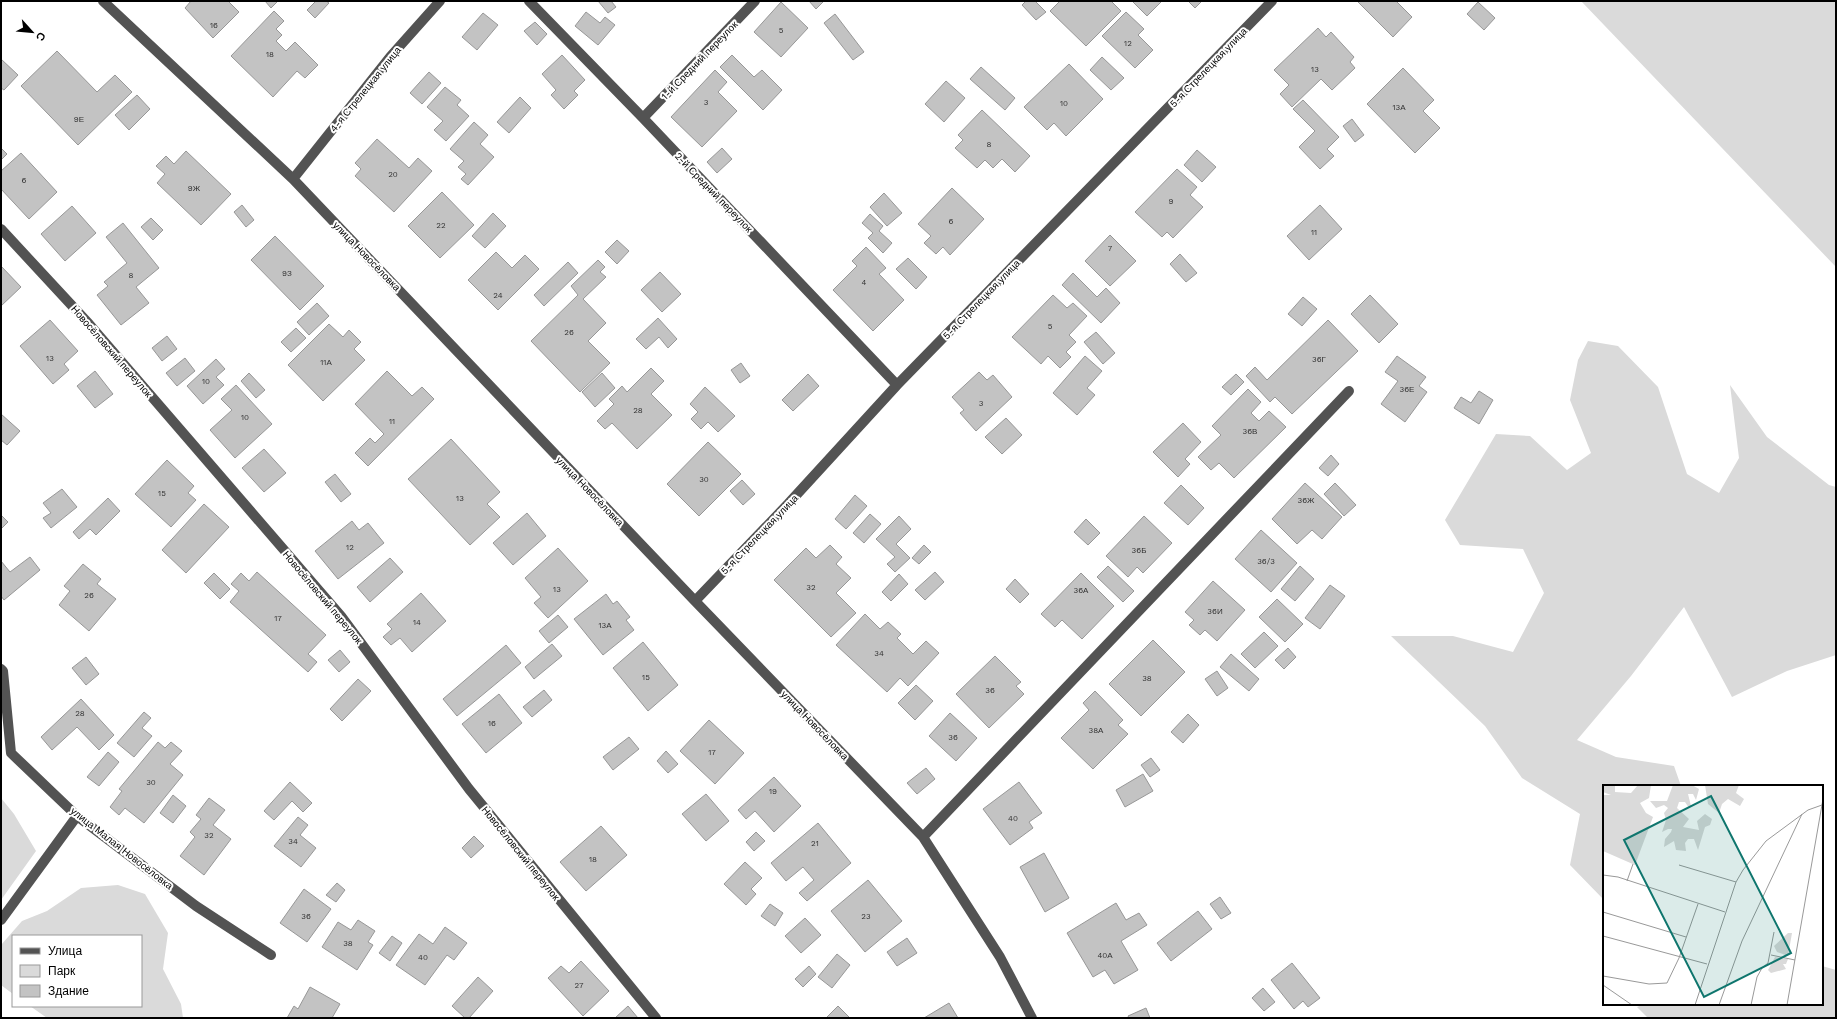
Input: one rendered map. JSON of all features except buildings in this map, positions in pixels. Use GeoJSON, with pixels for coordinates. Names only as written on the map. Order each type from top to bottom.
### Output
{"type":"FeatureCollection","features":[{"type":"Feature","properties":{"kind":"street","name":"улица Новосёловка"},"geometry":{"type":"LineString","coordinates":[[103,1],[293,179],[922,837],[1000,957],[1032,1018]]}},
{"type":"Feature","properties":{"kind":"street","name":"4-я Стрелецкая улица"},"geometry":{"type":"LineString","coordinates":[[293,179],[390,57],[440,1]]}},
{"type":"Feature","properties":{"kind":"street","name":"2-й Средний переулок"},"geometry":{"type":"LineString","coordinates":[[529,1],[643,118],[897,385]]}},
{"type":"Feature","properties":{"kind":"street","name":"1-й Средний переулок"},"geometry":{"type":"LineString","coordinates":[[643,118],[756,1]]}},
{"type":"Feature","properties":{"kind":"street","name":"5-я Стрелецкая улица"},"geometry":{"type":"LineString","coordinates":[[695,601],[788,504],[897,385],[1272,1]]}},
{"type":"Feature","properties":{"kind":"street","name":"Новосёловский переулок"},"geometry":{"type":"LineString","coordinates":[[1,229],[89,324],[341,616],[469,789],[656,1018]]}},
{"type":"Feature","properties":{"kind":"street"},"geometry":{"type":"LineString","coordinates":[[922,837],[1349,391]]}},
{"type":"Feature","properties":{"kind":"street","name":"улица Малая Новосёловка"},"geometry":{"type":"LineString","coordinates":[[1,668],[11,753],[78,816],[196,906],[271,955]]}},
{"type":"Feature","properties":{"kind":"street"},"geometry":{"type":"LineString","coordinates":[[1,920],[78,816]]}},
{"type":"Feature","properties":{"kind":"green space"},"geometry":{"type":"Polygon","coordinates":[[[1581,1],[1836,1],[1836,267],[1581,1]]]}},
{"type":"Feature","properties":{"kind":"green space"},"geometry":{"type":"Polygon","coordinates":[[[1588,341],[1618,346],[1658,387],[1687,474],[1719,493],[1739,458],[1730,385],[1767,437],[1829,485],[1836,487],[1836,655],[1787,671],[1732,697],[1684,607],[1631,676],[1577,740],[1616,757],[1674,766],[1681,785],[1603,785],[1603,899],[1570,865],[1580,814],[1522,778],[1485,726],[1391,636],[1453,636],[1513,652],[1544,593],[1523,549],[1460,545],[1445,520],[1496,434],[1530,436],[1567,470],[1591,453],[1570,400],[1578,360],[1588,341]]]}},
{"type":"Feature","properties":{"kind":"green space"},"geometry":{"type":"Polygon","coordinates":[[[1,798],[14,814],[36,851],[1,900],[1,798]]]}},
{"type":"Feature","properties":{"kind":"green space"},"geometry":{"type":"Polygon","coordinates":[[[118,885],[145,894],[168,933],[163,969],[181,1004],[183,1018],[47,1018],[31,1007],[142,1007],[142,935],[12,935],[12,993],[1,985],[1,945],[22,921],[47,911],[81,888],[118,885]]]}},
{"type":"Feature","properties":{"kind":"green space"},"geometry":{"type":"Polygon","coordinates":[[[1823,966],[1836,970],[1836,1018],[1648,1018],[1637,1007],[1642,1005],[1823,1005],[1823,966]]]}}]}
